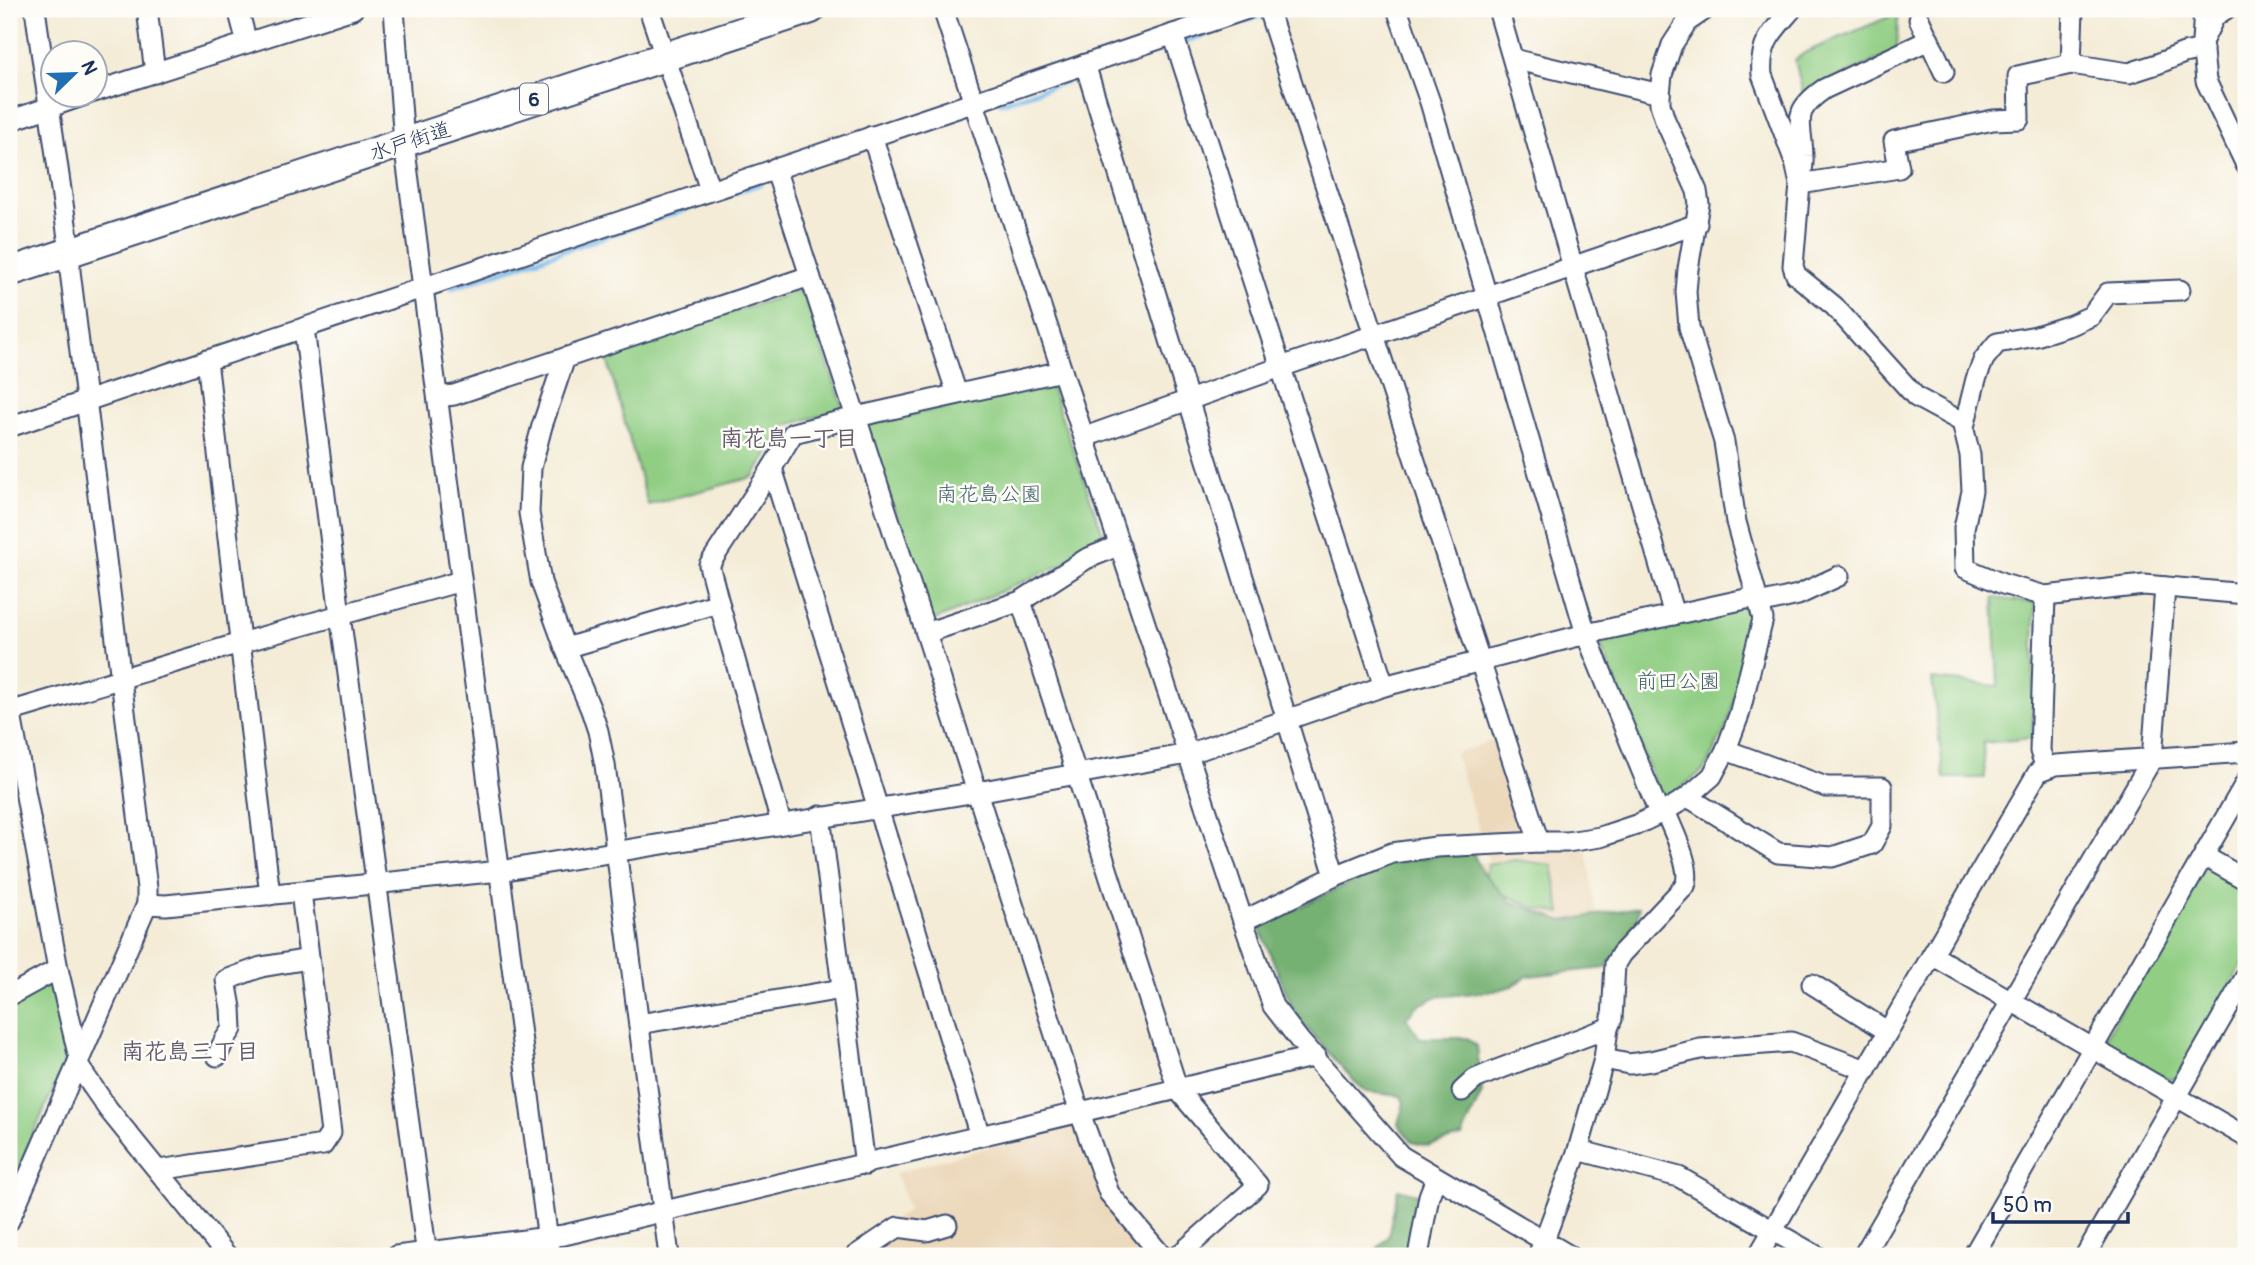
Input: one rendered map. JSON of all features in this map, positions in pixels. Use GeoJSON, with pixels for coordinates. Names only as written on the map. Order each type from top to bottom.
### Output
{"type":"FeatureCollection","features":[{"type":"Feature","properties":{"kind":"highway","name":"水戸街道"},"geometry":{"type":"LineString","coordinates":[[9,272],[811,9]]}},
{"type":"Feature","properties":{"kind":"street"},"geometry":{"type":"LineString","coordinates":[[35,9],[39,38]]}},
{"type":"Feature","properties":{"kind":"street"},"geometry":{"type":"LineString","coordinates":[[146,9],[155,73]]}},
{"type":"Feature","properties":{"kind":"street"},"geometry":{"type":"LineString","coordinates":[[238,9],[247,43]]}},
{"type":"Feature","properties":{"kind":"street"},"geometry":{"type":"LineString","coordinates":[[108,88],[353,9]]}},
{"type":"Feature","properties":{"kind":"street"},"geometry":{"type":"LineString","coordinates":[[394,9],[404,143],[549,1247]]}},
{"type":"Feature","properties":{"kind":"street"},"geometry":{"type":"LineString","coordinates":[[649,9],[710,190]]}},
{"type":"Feature","properties":{"kind":"street"},"geometry":{"type":"LineString","coordinates":[[943,9],[1273,1006],[1300,1041],[1401,1156],[1541,1249],[1570,1256]]}},
{"type":"Feature","properties":{"kind":"street"},"geometry":{"type":"LineString","coordinates":[[9,427],[1247,9]]}},
{"type":"Feature","properties":{"kind":"street"},"geometry":{"type":"LineString","coordinates":[[1268,9],[1539,842]]}},
{"type":"Feature","properties":{"kind":"street"},"geometry":{"type":"LineString","coordinates":[[1397,9],[1430,102],[1586,634],[1682,854],[1688,880],[1615,964],[1612,1019],[1608,1028],[1604,1059],[1578,1150],[1541,1249]]}},
{"type":"Feature","properties":{"kind":"street"},"geometry":{"type":"LineString","coordinates":[[1498,9],[1674,615]]}},
{"type":"Feature","properties":{"kind":"street"},"geometry":{"type":"LineString","coordinates":[[1243,921],[1335,876],[1392,853],[1436,847],[1567,842],[1636,825],[1688,797],[1712,776],[1726,750],[1739,715],[1763,620],[1736,522],[1724,442],[1689,327],[1686,292],[1697,224],[1697,191],[1660,104],[1662,75],[1672,45],[1688,22],[1706,9]]}},
{"type":"Feature","properties":{"kind":"street"},"geometry":{"type":"LineString","coordinates":[[1792,9],[1768,37],[1760,61],[1762,75],[1795,162],[1800,184]]}},
{"type":"Feature","properties":{"kind":"street"},"geometry":{"type":"LineString","coordinates":[[2071,64],[2073,9]]}},
{"type":"Feature","properties":{"kind":"street"},"geometry":{"type":"LineString","coordinates":[[2204,9],[2206,81],[2246,165]]}},
{"type":"Feature","properties":{"kind":"street"},"geometry":{"type":"LineString","coordinates":[[1800,184],[1899,168],[1894,141],[1993,120],[2019,118],[2018,76],[2071,64],[2129,73],[2184,53],[2203,45],[2215,16],[2226,9]]}},
{"type":"Feature","properties":{"kind":"street"},"geometry":{"type":"LineString","coordinates":[[1919,19],[1944,72]]}},
{"type":"Feature","properties":{"kind":"street"},"geometry":{"type":"LineString","coordinates":[[1172,34],[1384,686]]}},
{"type":"Feature","properties":{"kind":"street"},"geometry":{"type":"LineString","coordinates":[[1929,40],[1825,89],[1810,99],[1801,110],[1804,158],[1793,267],[1796,275],[1834,306],[1916,397],[1957,418],[1964,427],[1970,454],[1972,491],[1964,528],[1965,568],[2003,584],[2045,596],[2144,585],[2246,594]]}},
{"type":"Feature","properties":{"kind":"street"},"geometry":{"type":"LineString","coordinates":[[1513,59],[1660,94]]}},
{"type":"Feature","properties":{"kind":"street"},"geometry":{"type":"LineString","coordinates":[[1085,64],[1335,876]]}},
{"type":"Feature","properties":{"kind":"street"},"geometry":{"type":"LineString","coordinates":[[9,121],[48,108],[70,252],[69,271],[147,904],[9,1221]]}},
{"type":"Feature","properties":{"kind":"street"},"geometry":{"type":"LineString","coordinates":[[872,136],[957,394]]}},
{"type":"Feature","properties":{"kind":"street"},"geometry":{"type":"LineString","coordinates":[[775,168],[1080,1113],[1109,1193],[1162,1256]]}},
{"type":"Feature","properties":{"kind":"street"},"geometry":{"type":"LineString","coordinates":[[1085,438],[1281,367],[1697,224]]}},
{"type":"Feature","properties":{"kind":"street"},"geometry":{"type":"LineString","coordinates":[[438,397],[454,395],[810,276]]}},
{"type":"Feature","properties":{"kind":"street"},"geometry":{"type":"LineString","coordinates":[[1964,427],[1976,379],[1984,359],[1997,343],[2049,332],[2091,316],[2108,293],[2180,290]]}},
{"type":"Feature","properties":{"kind":"street"},"geometry":{"type":"LineString","coordinates":[[303,328],[426,1254]]}},
{"type":"Feature","properties":{"kind":"street"},"geometry":{"type":"LineString","coordinates":[[565,358],[530,468],[529,513],[541,582],[598,731],[605,765],[669,1256]]}},
{"type":"Feature","properties":{"kind":"street"},"geometry":{"type":"LineString","coordinates":[[207,360],[270,895]]}},
{"type":"Feature","properties":{"kind":"street"},"geometry":{"type":"LineString","coordinates":[[781,823],[709,565],[793,433],[1062,371]]}},
{"type":"Feature","properties":{"kind":"street"},"geometry":{"type":"LineString","coordinates":[[772,468],[980,1136]]}},
{"type":"Feature","properties":{"kind":"street"},"geometry":{"type":"LineString","coordinates":[[926,633],[1021,601],[1086,559],[1120,545]]}},
{"type":"Feature","properties":{"kind":"street"},"geometry":{"type":"LineString","coordinates":[[147,904],[166,905],[500,871],[1188,754],[1384,686],[1586,634],[1674,615],[1798,595],[1839,576]]}},
{"type":"Feature","properties":{"kind":"street"},"geometry":{"type":"LineString","coordinates":[[227,1256],[108,1109],[78,1061],[9,710],[461,581]]}},
{"type":"Feature","properties":{"kind":"street"},"geometry":{"type":"LineString","coordinates":[[1863,1256],[2152,759],[2165,587]]}},
{"type":"Feature","properties":{"kind":"street"},"geometry":{"type":"LineString","coordinates":[[2045,596],[2040,751],[2046,768]]}},
{"type":"Feature","properties":{"kind":"street"},"geometry":{"type":"LineString","coordinates":[[1021,601],[1178,1090],[1258,1185],[1178,1256]]}},
{"type":"Feature","properties":{"kind":"street"},"geometry":{"type":"LineString","coordinates":[[565,648],[719,603]]}},
{"type":"Feature","properties":{"kind":"street"},"geometry":{"type":"LineString","coordinates":[[1688,797],[1778,853],[1832,857],[1872,844],[1882,826],[1882,787],[1826,787],[1726,750]]}},
{"type":"Feature","properties":{"kind":"street"},"geometry":{"type":"LineString","coordinates":[[1758,1256],[2038,772],[2056,765],[2246,752]]}},
{"type":"Feature","properties":{"kind":"street"},"geometry":{"type":"LineString","coordinates":[[1973,1256],[2246,782]]}},
{"type":"Feature","properties":{"kind":"street"},"geometry":{"type":"LineString","coordinates":[[820,816],[865,1165]]}},
{"type":"Feature","properties":{"kind":"street"},"geometry":{"type":"LineString","coordinates":[[2204,856],[2246,880]]}},
{"type":"Feature","properties":{"kind":"street"},"geometry":{"type":"LineString","coordinates":[[159,1170],[323,1145],[331,1133],[300,892]]}},
{"type":"Feature","properties":{"kind":"street"},"geometry":{"type":"LineString","coordinates":[[1932,955],[2246,1137]]}},
{"type":"Feature","properties":{"kind":"street"},"geometry":{"type":"LineString","coordinates":[[217,1056],[232,1029],[226,979],[261,967],[309,959]]}},
{"type":"Feature","properties":{"kind":"street"},"geometry":{"type":"LineString","coordinates":[[9,996],[58,969]]}},
{"type":"Feature","properties":{"kind":"street"},"geometry":{"type":"LineString","coordinates":[[2085,1256],[2246,976]]}},
{"type":"Feature","properties":{"kind":"street"},"geometry":{"type":"LineString","coordinates":[[1812,984],[1887,1031]]}},
{"type":"Feature","properties":{"kind":"street"},"geometry":{"type":"LineString","coordinates":[[639,1024],[842,989]]}},
{"type":"Feature","properties":{"kind":"street"},"geometry":{"type":"LineString","coordinates":[[1462,1091],[1475,1079],[1608,1028]]}},
{"type":"Feature","properties":{"kind":"street"},"geometry":{"type":"LineString","coordinates":[[1604,1059],[1629,1064],[1700,1049],[1791,1042],[1866,1070]]}},
{"type":"Feature","properties":{"kind":"street"},"geometry":{"type":"LineString","coordinates":[[396,1256],[549,1247],[663,1212],[1315,1056]]}},
{"type":"Feature","properties":{"kind":"street"},"geometry":{"type":"LineString","coordinates":[[1578,1150],[1679,1177],[1817,1256]]}},
{"type":"Feature","properties":{"kind":"street"},"geometry":{"type":"LineString","coordinates":[[1418,1256],[1429,1196],[1436,1178]]}},
{"type":"Feature","properties":{"kind":"street"},"geometry":{"type":"LineString","coordinates":[[855,1256],[898,1227],[927,1231],[947,1226]]}},
{"type":"Feature","properties":{"kind":"shaded area"},"geometry":{"type":"Polygon","coordinates":[[[1496,739],[1535,851],[1586,848],[1597,921],[1569,926],[1490,896],[1464,866],[1489,861],[1455,754],[1496,739]]]}},
{"type":"Feature","properties":{"kind":"shaded area"},"geometry":{"type":"Polygon","coordinates":[[[1069,1124],[1080,1127],[1100,1197],[1153,1256],[837,1256],[909,1210],[895,1173],[1069,1124]]]}},
{"type":"Feature","properties":{"kind":"green space"},"geometry":{"type":"Polygon","coordinates":[[[1898,13],[1897,51],[1803,94],[1795,60],[1806,52],[1898,13]]]}},
{"type":"Feature","properties":{"kind":"green space"},"geometry":{"type":"Polygon","coordinates":[[[802,290],[844,409],[787,425],[753,477],[648,505],[605,352],[802,290]]]}},
{"type":"Feature","properties":{"kind":"green space","name":"南花島公園"},"geometry":{"type":"Polygon","coordinates":[[[1050,384],[1107,545],[933,621],[865,425],[1050,384]]]}},
{"type":"Feature","properties":{"kind":"green space"},"geometry":{"type":"Polygon","coordinates":[[[1994,598],[2035,603],[2032,738],[1983,743],[1985,778],[1944,778],[1932,679],[1998,686],[1994,598]]]}},
{"type":"Feature","properties":{"kind":"green space","name":"前田公園"},"geometry":{"type":"Polygon","coordinates":[[[1749,604],[1755,614],[1727,726],[1704,770],[1668,797],[1658,791],[1598,638],[1749,604]]]}},
{"type":"Feature","properties":{"kind":"green space"},"geometry":{"type":"Polygon","coordinates":[[[1473,853],[1481,871],[1511,902],[1563,921],[1639,907],[1635,931],[1605,968],[1528,976],[1512,986],[1494,991],[1435,997],[1417,1006],[1406,1018],[1420,1038],[1467,1038],[1477,1046],[1482,1092],[1462,1137],[1428,1146],[1412,1142],[1398,1124],[1404,1103],[1401,1096],[1367,1092],[1296,1016],[1259,927],[1387,864],[1440,855],[1473,853]]]}},
{"type":"Feature","properties":{"kind":"green space"},"geometry":{"type":"Polygon","coordinates":[[[1515,860],[1552,865],[1561,913],[1535,908],[1494,890],[1485,874],[1488,865],[1515,860]]]}},
{"type":"Feature","properties":{"kind":"green space"},"geometry":{"type":"Polygon","coordinates":[[[2212,865],[2246,884],[2246,958],[2177,1078],[2166,1079],[2108,1047],[2106,1036],[2203,869],[2212,865]]]}},
{"type":"Feature","properties":{"kind":"green space"},"geometry":{"type":"Polygon","coordinates":[[[48,980],[57,987],[68,1055],[9,1190],[9,1002],[48,980]]]}},
{"type":"Feature","properties":{"kind":"green space"},"geometry":{"type":"Polygon","coordinates":[[[1398,1189],[1421,1195],[1411,1256],[1371,1256],[1388,1237],[1398,1189]]]}},
{"type":"Feature","properties":{"kind":"waterway"},"geometry":{"type":"LineString","coordinates":[[1001,103],[1282,9]]}},
{"type":"Feature","properties":{"kind":"waterway"},"geometry":{"type":"LineString","coordinates":[[452,288],[761,184]]}},
{"type":"Feature","properties":{"kind":"district","name":"南花島一丁目"},"geometry":{"type":"Point","coordinates":[789,438]}},
{"type":"Feature","properties":{"kind":"district","name":"南花島三丁目"},"geometry":{"type":"Point","coordinates":[190,1051]}}]}
